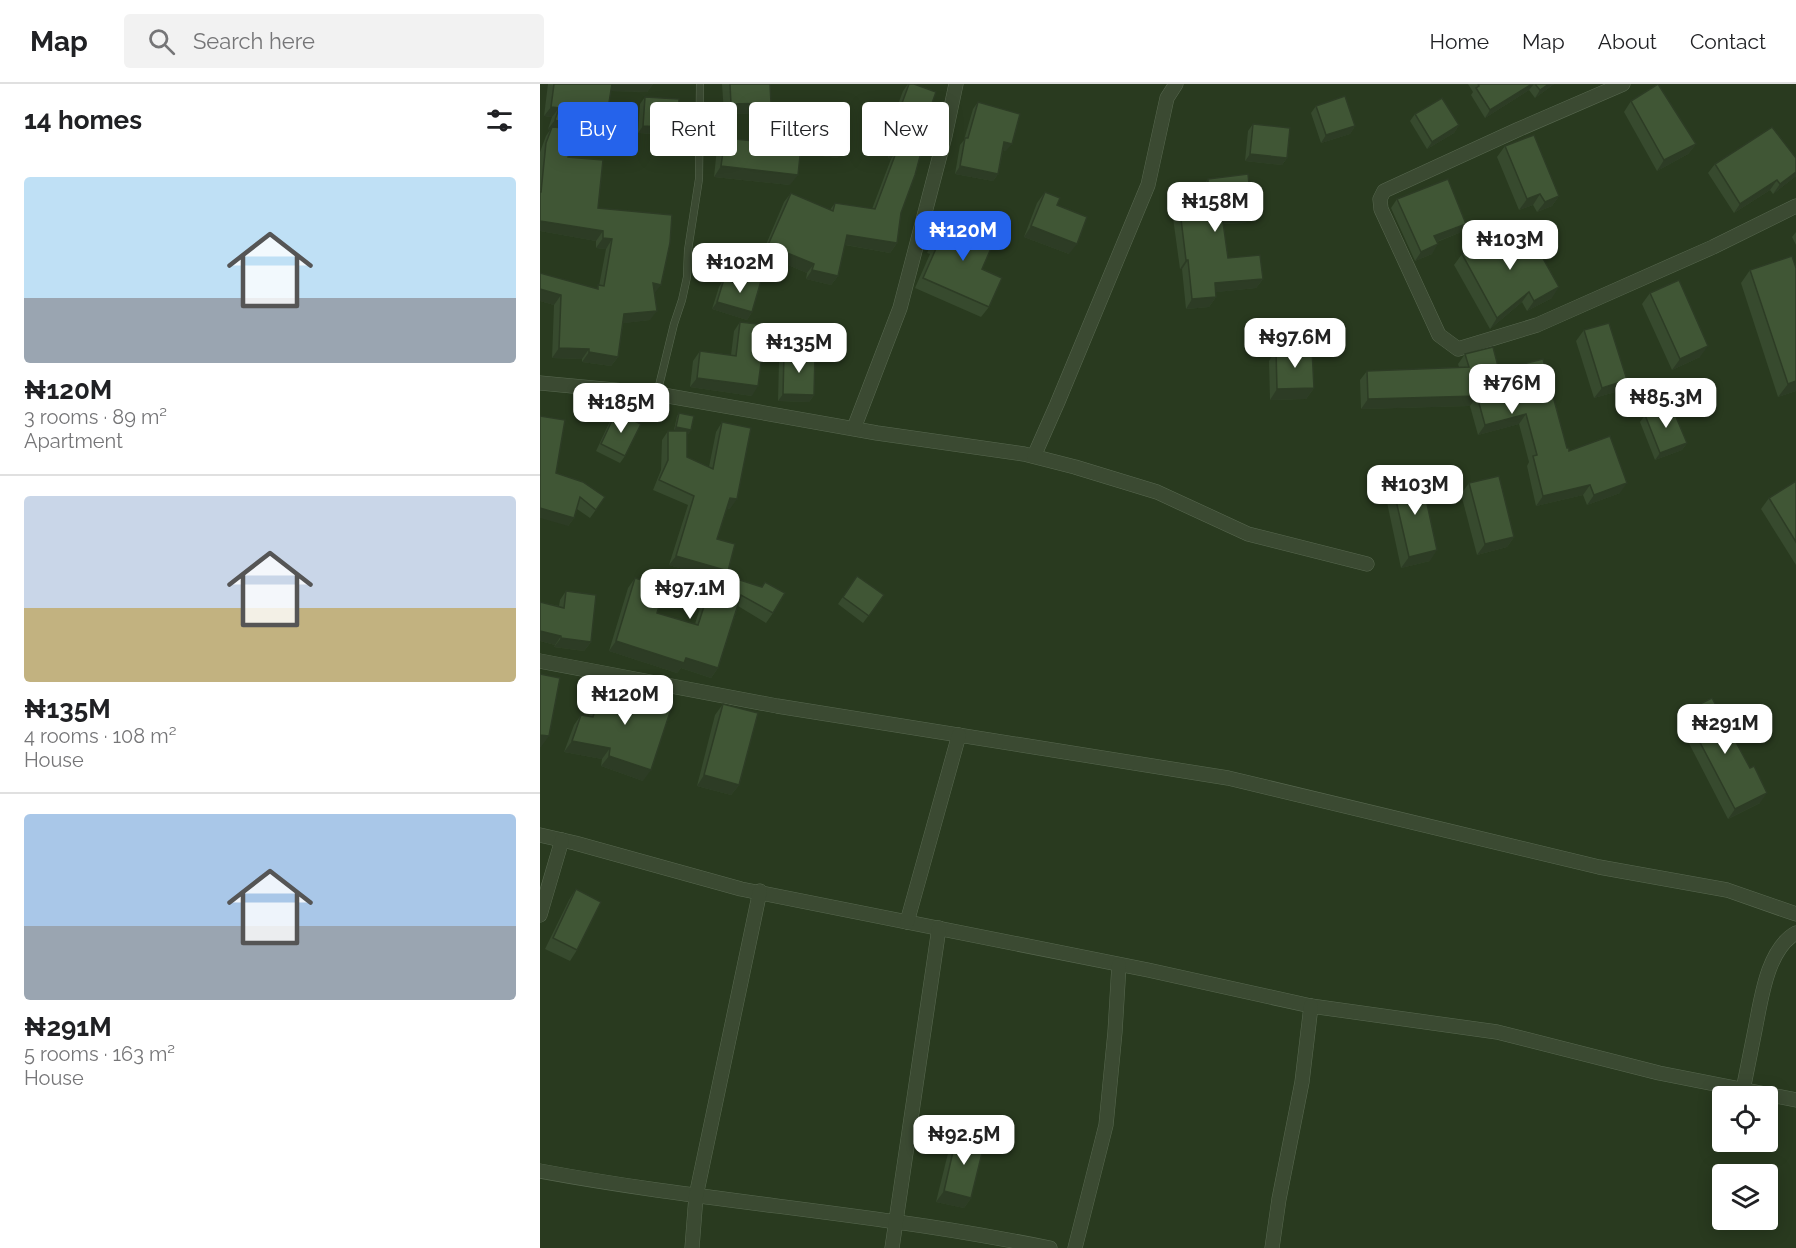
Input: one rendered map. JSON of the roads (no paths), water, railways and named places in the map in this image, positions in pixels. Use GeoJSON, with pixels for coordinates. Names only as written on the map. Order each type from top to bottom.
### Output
{"type":"FeatureCollection","features":[{"type":"Feature","properties":{"kind":"street"},"geometry":{"type":"LineString","coordinates":[[854,428],[900,308],[945,136],[956,84]]}},
{"type":"Feature","properties":{"kind":"street"},"geometry":{"type":"LineString","coordinates":[[1034,456],[1149,185],[1167,98],[1176,84]]}},
{"type":"Feature","properties":{"kind":"street"},"geometry":{"type":"LineString","coordinates":[[1623,84],[1384,191],[1380,199],[1381,210],[1439,335],[1450,344],[1458,349],[1537,325],[1713,247],[1796,206]]}},
{"type":"Feature","properties":{"kind":"street"},"geometry":{"type":"LineString","coordinates":[[540,383],[657,394],[1034,456],[1157,492],[1248,534],[1367,564]]}},
{"type":"Feature","properties":{"kind":"street"},"geometry":{"type":"LineString","coordinates":[[540,661],[777,706],[1228,778],[1599,867],[1727,890],[1796,915]]}},
{"type":"Feature","properties":{"kind":"street"},"geometry":{"type":"LineString","coordinates":[[907,922],[959,735]]}},
{"type":"Feature","properties":{"kind":"street"},"geometry":{"type":"LineString","coordinates":[[540,835],[741,889],[1119,964],[1311,1006],[1497,1032],[1659,1073],[1723,1086]]}},
{"type":"Feature","properties":{"kind":"street"},"geometry":{"type":"LineString","coordinates":[[540,915],[562,840]]}},
{"type":"Feature","properties":{"kind":"street"},"geometry":{"type":"LineString","coordinates":[[692,1248],[696,1196],[760,891]]}},
{"type":"Feature","properties":{"kind":"street"},"geometry":{"type":"LineString","coordinates":[[892,1248],[939,928]]}},
{"type":"Feature","properties":{"kind":"street"},"geometry":{"type":"LineString","coordinates":[[1744,1086],[1766,980],[1774,958],[1789,937],[1796,933]]}},
{"type":"Feature","properties":{"kind":"street"},"geometry":{"type":"LineString","coordinates":[[1075,1248],[1107,1125],[1119,964]]}},
{"type":"Feature","properties":{"kind":"street"},"geometry":{"type":"LineString","coordinates":[[1272,1248],[1279,1199],[1302,1082],[1311,1006]]}},
{"type":"Feature","properties":{"kind":"street"},"geometry":{"type":"LineString","coordinates":[[1778,1097],[1796,1100]]}},
{"type":"Feature","properties":{"kind":"street"},"geometry":{"type":"LineString","coordinates":[[540,1171],[696,1196],[974,1233],[1050,1248]]}},
{"type":"Feature","properties":{"kind":"lane"},"geometry":{"type":"LineString","coordinates":[[657,394],[687,277],[688,250],[699,179],[700,84]]}}]}
